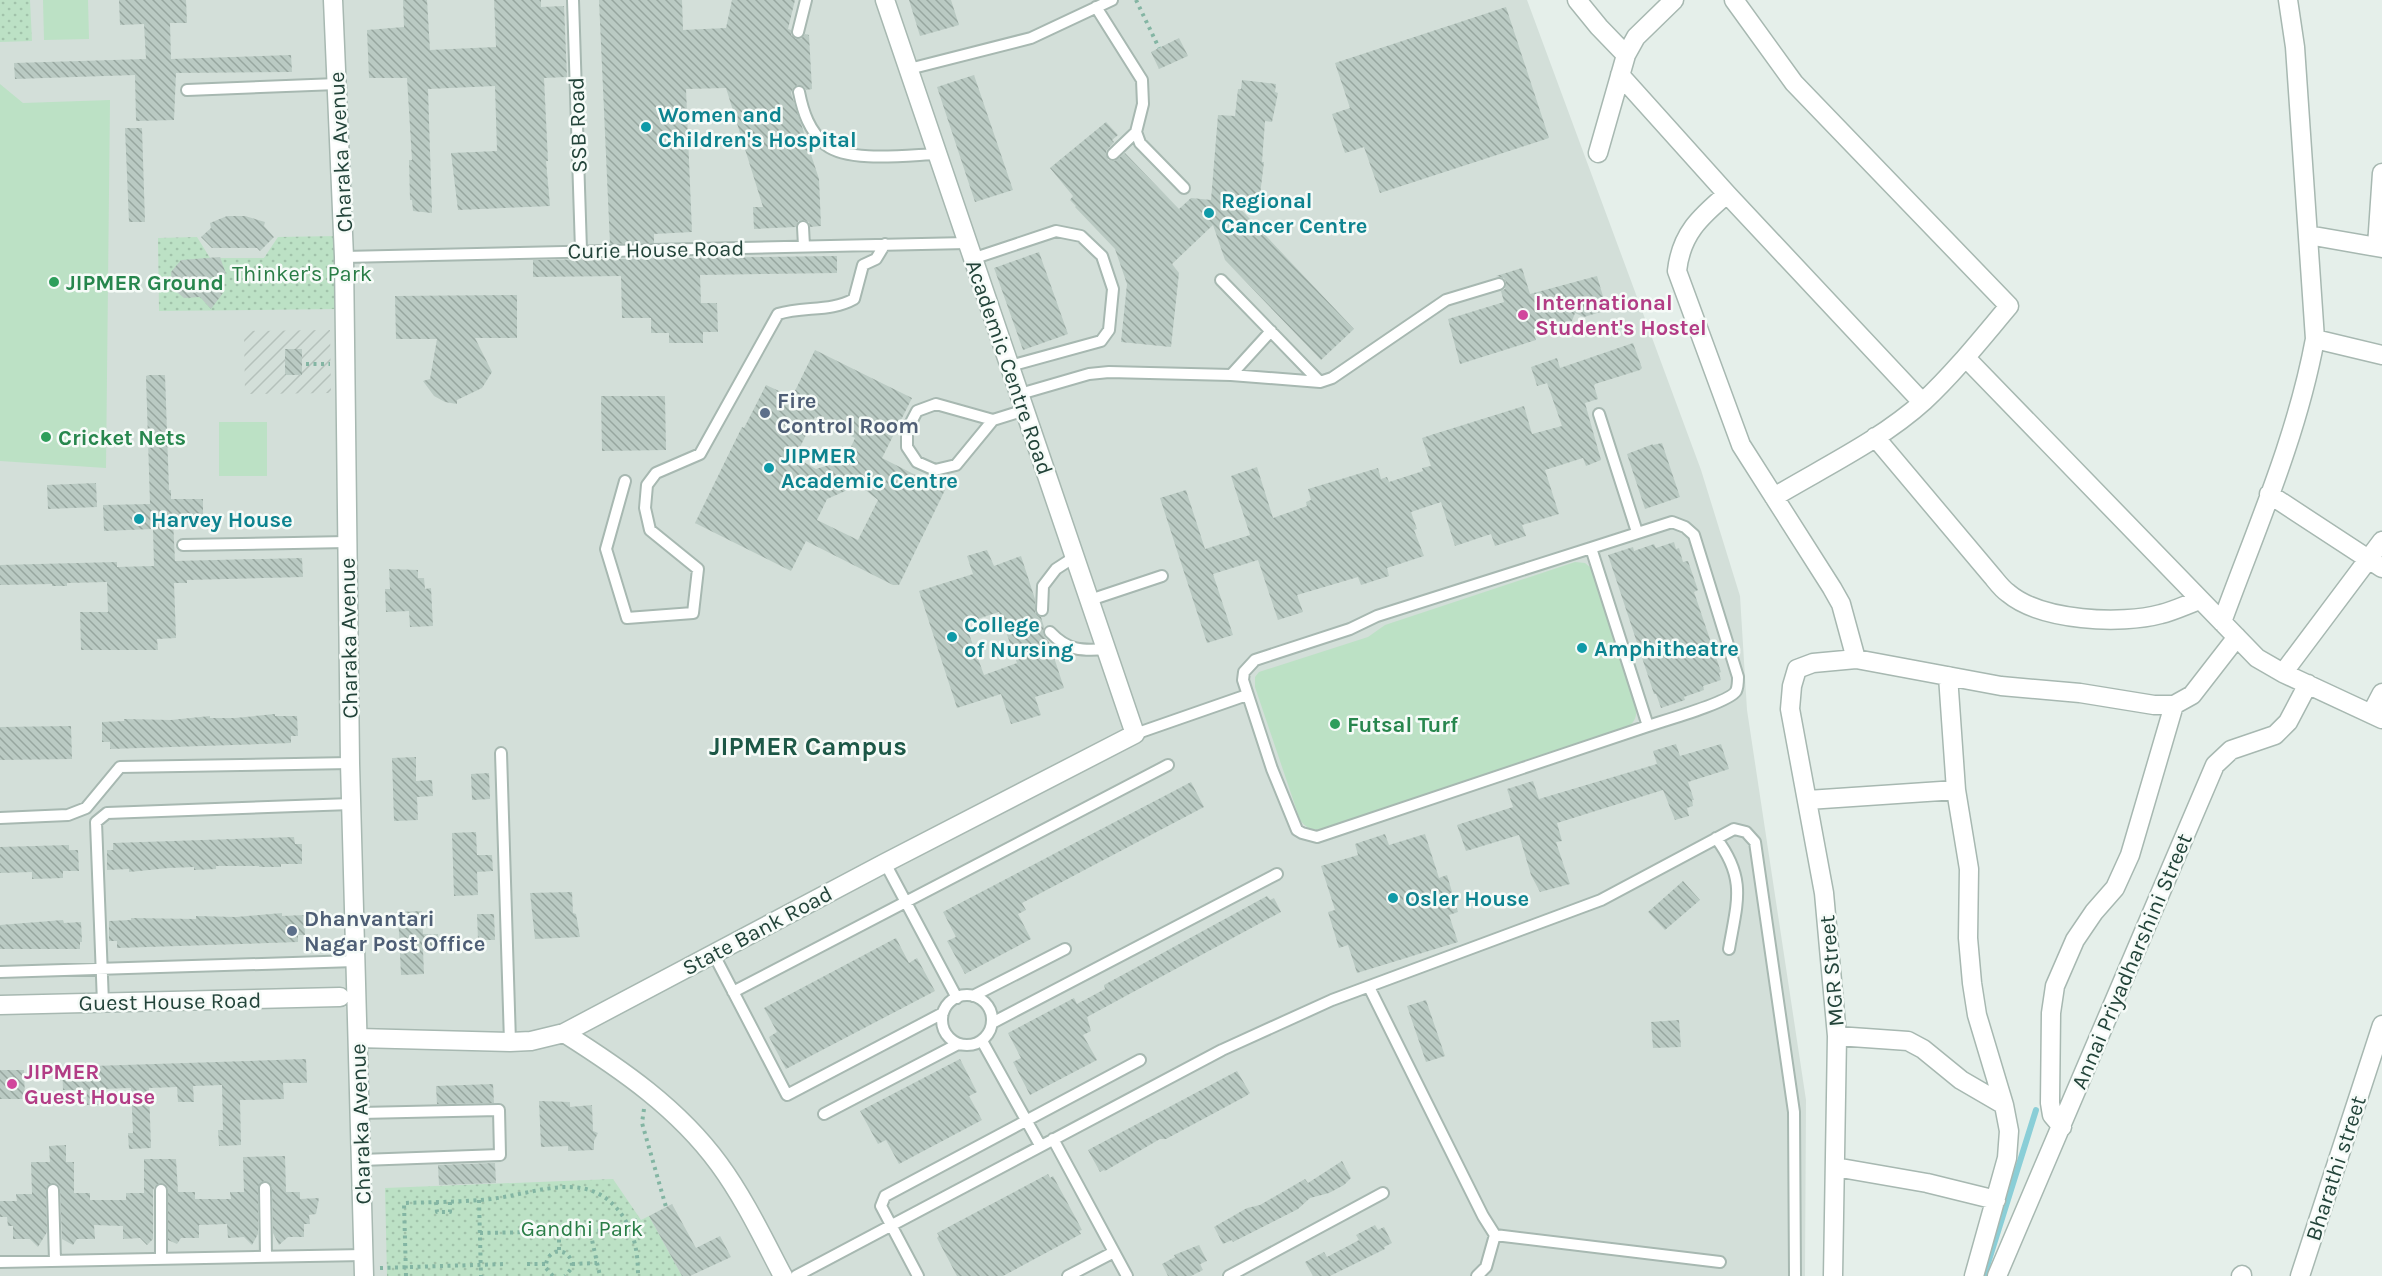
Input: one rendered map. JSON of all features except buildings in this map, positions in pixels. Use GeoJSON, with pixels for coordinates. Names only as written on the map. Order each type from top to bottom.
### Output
{"type":"FeatureCollection","features":[{"type":"Feature","properties":{"kind":"street","name":"Charaka Avenue"},"geometry":{"type":"LineString","coordinates":[[333,0],[344,256],[350,763],[364,1267]]}},
{"type":"Feature","properties":{"kind":"street","name":"Academic Centre Road"},"geometry":{"type":"LineString","coordinates":[[885,0],[1135,734]]}},
{"type":"Feature","properties":{"kind":"street"},"geometry":{"type":"LineString","coordinates":[[1577,0],[1626,55]]}},
{"type":"Feature","properties":{"kind":"street"},"geometry":{"type":"LineString","coordinates":[[1598,153],[1626,55],[1636,37],[1674,0]]}},
{"type":"Feature","properties":{"kind":"street"},"geometry":{"type":"LineString","coordinates":[[1734,0],[1794,83],[2009,306],[1966,357],[1922,402],[1875,437],[1774,497]]}},
{"type":"Feature","properties":{"kind":"street"},"geometry":{"type":"LineString","coordinates":[[2222,622],[2270,494],[2307,381],[2315,339],[2295,47],[2288,0]]}},
{"type":"Feature","properties":{"kind":"street"},"geometry":{"type":"LineString","coordinates":[[1620,75],[1727,194],[1922,402]]}},
{"type":"Feature","properties":{"kind":"street"},"geometry":{"type":"LineString","coordinates":[[2308,235],[2380,247],[2382,173]]}},
{"type":"Feature","properties":{"kind":"street"},"geometry":{"type":"LineString","coordinates":[[1727,194],[1701,216],[1685,239],[1678,256],[1677,271],[1741,446],[1841,604],[1856,659],[2001,686],[2080,693],[2154,705],[2174,705],[2192,695],[2236,637]]}},
{"type":"Feature","properties":{"kind":"street"},"geometry":{"type":"LineString","coordinates":[[2315,339],[2382,355]]}},
{"type":"Feature","properties":{"kind":"street"},"geometry":{"type":"LineString","coordinates":[[1966,357],[2257,658],[2283,674],[2377,717],[2382,693]]}},
{"type":"Feature","properties":{"kind":"street"},"geometry":{"type":"LineString","coordinates":[[1875,437],[1992,576],[2009,594],[2024,602],[2059,616],[2116,621],[2161,614],[2200,600]]}},
{"type":"Feature","properties":{"kind":"street"},"geometry":{"type":"LineString","coordinates":[[2270,494],[2375,564]]}},
{"type":"Feature","properties":{"kind":"street"},"geometry":{"type":"LineString","coordinates":[[2283,674],[2375,564],[2382,541]]}},
{"type":"Feature","properties":{"kind":"street","name":"MGR Street"},"geometry":{"type":"LineString","coordinates":[[1833,1276],[1837,1036],[1824,893],[1790,709],[1792,686],[1797,669],[1813,663],[1856,659]]}},
{"type":"Feature","properties":{"kind":"street"},"geometry":{"type":"LineString","coordinates":[[1948,676],[1956,790],[1969,869],[1968,938],[1972,983],[1977,1015],[2004,1105],[2009,1131],[2007,1158],[1974,1276]]}},
{"type":"Feature","properties":{"kind":"street","name":"Annai Priyadharshini Street"},"geometry":{"type":"LineString","coordinates":[[1997,1276],[2215,765],[2232,750],[2275,735],[2288,722],[2308,684]]}},
{"type":"Feature","properties":{"kind":"street"},"geometry":{"type":"LineString","coordinates":[[2062,1127],[2052,1115],[2050,1103],[2051,1013],[2055,987],[2075,939],[2115,888],[2130,855],[2174,705]]}},
{"type":"Feature","properties":{"kind":"street","name":"State Bank Road"},"geometry":{"type":"LineString","coordinates":[[358,1038],[510,1042],[531,1041],[564,1033],[1135,734]]}},
{"type":"Feature","properties":{"kind":"street"},"geometry":{"type":"LineString","coordinates":[[1808,800],[1956,790]]}},
{"type":"Feature","properties":{"kind":"street"},"geometry":{"type":"LineString","coordinates":[[340,997],[356,985]]}},
{"type":"Feature","properties":{"kind":"street","name":"Guest House Road"},"geometry":{"type":"LineString","coordinates":[[0,1005],[340,997],[357,1006]]}},
{"type":"Feature","properties":{"kind":"street","name":"Bharathi street"},"geometry":{"type":"LineString","coordinates":[[2300,1276],[2382,1025]]}},
{"type":"Feature","properties":{"kind":"street"},"geometry":{"type":"LineString","coordinates":[[564,1033],[621,1069],[690,1130],[720,1165],[783,1276]]}},
{"type":"Feature","properties":{"kind":"street"},"geometry":{"type":"LineString","coordinates":[[1837,1036],[1908,1041],[1923,1049],[1961,1080],[2004,1105]]}},
{"type":"Feature","properties":{"kind":"street"},"geometry":{"type":"LineString","coordinates":[[1835,1167],[1927,1183],[1996,1200]]}},
{"type":"Feature","properties":{"kind":"lane","name":"SSB Road"},"geometry":{"type":"LineString","coordinates":[[573,0],[581,250]]}},
{"type":"Feature","properties":{"kind":"lane"},"geometry":{"type":"LineString","coordinates":[[798,32],[806,0]]}},
{"type":"Feature","properties":{"kind":"lane"},"geometry":{"type":"LineString","coordinates":[[909,69],[1031,38],[1112,0]]}},
{"type":"Feature","properties":{"kind":"lane"},"geometry":{"type":"LineString","coordinates":[[1096,7],[1142,80],[1143,104],[1136,132],[1113,154]]}},
{"type":"Feature","properties":{"kind":"lane"},"geometry":{"type":"LineString","coordinates":[[187,90],[337,84]]}},
{"type":"Feature","properties":{"kind":"lane"},"geometry":{"type":"LineString","coordinates":[[799,92],[803,111],[810,125],[816,135],[832,148],[873,156],[937,154]]}},
{"type":"Feature","properties":{"kind":"lane"},"geometry":{"type":"LineString","coordinates":[[1136,132],[1140,143],[1184,188]]}},
{"type":"Feature","properties":{"kind":"lane"},"geometry":{"type":"LineString","coordinates":[[803,227],[804,246]]}},
{"type":"Feature","properties":{"kind":"lane","name":"Curie House Road"},"geometry":{"type":"LineString","coordinates":[[344,256],[885,244],[970,251],[1056,231],[1081,236],[1102,256],[1113,289],[1109,330],[1101,340],[1010,366]]}},
{"type":"Feature","properties":{"kind":"lane"},"geometry":{"type":"LineString","coordinates":[[625,482],[606,549],[627,618],[693,613],[698,569],[650,530],[645,508],[647,485],[656,473],[700,454],[778,314],[788,310],[842,305],[854,299],[863,266],[876,259],[885,244]]}},
{"type":"Feature","properties":{"kind":"lane"},"geometry":{"type":"LineString","coordinates":[[1221,280],[1320,382]]}},
{"type":"Feature","properties":{"kind":"lane"},"geometry":{"type":"LineString","coordinates":[[993,420],[936,404],[917,411],[907,430],[907,447],[917,462],[935,470],[956,465],[993,420],[1023,402],[1089,374],[1109,372],[1231,375],[1320,382],[1332,378],[1446,300],[1499,284]]}},
{"type":"Feature","properties":{"kind":"lane"},"geometry":{"type":"LineString","coordinates":[[1231,375],[1271,331]]}},
{"type":"Feature","properties":{"kind":"lane"},"geometry":{"type":"LineString","coordinates":[[1599,414],[1637,532]]}},
{"type":"Feature","properties":{"kind":"lane"},"geometry":{"type":"LineString","coordinates":[[1672,522],[1685,526],[1694,535],[1738,677],[1736,692],[1731,697],[1317,837],[1302,833],[1293,824],[1243,680],[1244,672],[1255,660],[1350,628],[1377,615],[1591,548],[1672,522]]}},
{"type":"Feature","properties":{"kind":"lane"},"geometry":{"type":"LineString","coordinates":[[183,545],[347,542]]}},
{"type":"Feature","properties":{"kind":"lane"},"geometry":{"type":"LineString","coordinates":[[1591,548],[1648,726]]}},
{"type":"Feature","properties":{"kind":"lane"},"geometry":{"type":"LineString","coordinates":[[1042,610],[1043,586],[1056,569],[1076,556]]}},
{"type":"Feature","properties":{"kind":"lane"},"geometry":{"type":"LineString","coordinates":[[1090,600],[1162,576]]}},
{"type":"Feature","properties":{"kind":"lane"},"geometry":{"type":"LineString","coordinates":[[1050,632],[1061,644],[1084,651],[1107,649]]}},
{"type":"Feature","properties":{"kind":"lane"},"geometry":{"type":"LineString","coordinates":[[1135,734],[1247,695]]}},
{"type":"Feature","properties":{"kind":"lane"},"geometry":{"type":"LineString","coordinates":[[501,753],[510,1042]]}},
{"type":"Feature","properties":{"kind":"lane"},"geometry":{"type":"LineString","coordinates":[[0,818],[68,816],[87,808],[120,767],[350,763]]}},
{"type":"Feature","properties":{"kind":"lane"},"geometry":{"type":"LineString","coordinates":[[733,992],[1168,765]]}},
{"type":"Feature","properties":{"kind":"lane"},"geometry":{"type":"LineString","coordinates":[[103,1002],[96,822],[107,813],[351,804]]}},
{"type":"Feature","properties":{"kind":"lane"},"geometry":{"type":"LineString","coordinates":[[796,1276],[1222,1050],[1332,1000],[1601,900],[1734,829],[1746,832],[1755,842],[1794,1112],[1795,1276]]}},
{"type":"Feature","properties":{"kind":"lane"},"geometry":{"type":"LineString","coordinates":[[1716,838],[1728,853],[1737,878],[1738,894],[1729,948]]}},
{"type":"Feature","properties":{"kind":"lane"},"geometry":{"type":"LineString","coordinates":[[885,863],[957,998]]}},
{"type":"Feature","properties":{"kind":"lane"},"geometry":{"type":"LineString","coordinates":[[992,1023],[1277,874]]}},
{"type":"Feature","properties":{"kind":"lane"},"geometry":{"type":"LineString","coordinates":[[973,996],[990,1009],[992,1023],[987,1036],[982,1041],[970,1045],[958,1044],[943,1028],[944,1013],[949,1004],[957,998],[973,996],[1065,949]]}},
{"type":"Feature","properties":{"kind":"lane"},"geometry":{"type":"LineString","coordinates":[[713,953],[787,1095],[944,1013]]}},
{"type":"Feature","properties":{"kind":"lane"},"geometry":{"type":"LineString","coordinates":[[0,972],[355,962]]}},
{"type":"Feature","properties":{"kind":"lane"},"geometry":{"type":"LineString","coordinates":[[1369,987],[1483,1216],[1495,1235],[1486,1267],[1477,1276]]}},
{"type":"Feature","properties":{"kind":"lane"},"geometry":{"type":"LineString","coordinates":[[982,1041],[1040,1145]]}},
{"type":"Feature","properties":{"kind":"lane"},"geometry":{"type":"LineString","coordinates":[[824,1114],[958,1044]]}},
{"type":"Feature","properties":{"kind":"lane"},"geometry":{"type":"LineString","coordinates":[[918,1276],[881,1206],[885,1196],[1140,1060]]}},
{"type":"Feature","properties":{"kind":"lane"},"geometry":{"type":"LineString","coordinates":[[360,1113],[499,1110],[500,1155],[361,1160]]}},
{"type":"Feature","properties":{"kind":"lane"},"geometry":{"type":"LineString","coordinates":[[1053,1138],[1127,1276]]}},
{"type":"Feature","properties":{"kind":"lane"},"geometry":{"type":"LineString","coordinates":[[265,1188],[266,1257]]}},
{"type":"Feature","properties":{"kind":"lane"},"geometry":{"type":"LineString","coordinates":[[53,1190],[55,1261]]}},
{"type":"Feature","properties":{"kind":"lane"},"geometry":{"type":"LineString","coordinates":[[161,1190],[161,1259]]}},
{"type":"Feature","properties":{"kind":"lane"},"geometry":{"type":"LineString","coordinates":[[1229,1276],[1383,1193]]}},
{"type":"Feature","properties":{"kind":"lane"},"geometry":{"type":"LineString","coordinates":[[1495,1235],[1720,1262]]}},
{"type":"Feature","properties":{"kind":"lane"},"geometry":{"type":"LineString","coordinates":[[1068,1276],[1114,1252]]}},
{"type":"Feature","properties":{"kind":"lane"},"geometry":{"type":"LineString","coordinates":[[0,1262],[266,1257],[364,1267]]}},
{"type":"Feature","properties":{"kind":"path"},"geometry":{"type":"LineString","coordinates":[[1136,0],[1159,48]]}},
{"type":"Feature","properties":{"kind":"path"},"geometry":{"type":"LineString","coordinates":[[646,1089],[642,1124],[666,1207]]}},
{"type":"Feature","properties":{"kind":"path"},"geometry":{"type":"LineString","coordinates":[[406,1276],[405,1203],[478,1200],[540,1190],[585,1187],[605,1197],[615,1206],[628,1225],[638,1259],[638,1276]]}},
{"type":"Feature","properties":{"kind":"path"},"geometry":{"type":"LineString","coordinates":[[478,1200],[482,1276]]}},
{"type":"Feature","properties":{"kind":"path"},"geometry":{"type":"LineString","coordinates":[[436,1202],[437,1212],[450,1212],[450,1201]]}},
{"type":"Feature","properties":{"kind":"path"},"geometry":{"type":"LineString","coordinates":[[628,1225],[640,1218]]}},
{"type":"Feature","properties":{"kind":"path"},"geometry":{"type":"LineString","coordinates":[[480,1233],[630,1230]]}},
{"type":"Feature","properties":{"kind":"path"},"geometry":{"type":"LineString","coordinates":[[590,1231],[600,1276]]}},
{"type":"Feature","properties":{"kind":"path"},"geometry":{"type":"LineString","coordinates":[[558,1232],[559,1251]]}},
{"type":"Feature","properties":{"kind":"path"},"geometry":{"type":"LineString","coordinates":[[554,1276],[548,1272],[546,1264],[549,1256],[559,1251],[567,1253],[573,1264],[570,1272],[565,1276]]}},
{"type":"Feature","properties":{"kind":"path"},"geometry":{"type":"LineString","coordinates":[[573,1264],[597,1263]]}},
{"type":"Feature","properties":{"kind":"path"},"geometry":{"type":"LineString","coordinates":[[364,1267],[506,1264]]}},
{"type":"Feature","properties":{"kind":"path"},"geometry":{"type":"LineString","coordinates":[[527,1264],[546,1264]]}},
{"type":"Feature","properties":{"kind":"shaded area"},"geometry":{"type":"Polygon","coordinates":[[[0,0],[1527,0],[1701,470],[1740,596],[1747,710],[1806,1100],[1805,1276],[0,1276],[0,0]]]}},
{"type":"Feature","properties":{"kind":"shaded area"},"geometry":{"type":"Polygon","coordinates":[[[330,330],[331,393],[245,394],[244,331],[330,330]]]}},
{"type":"Feature","properties":{"kind":"green space"},"geometry":{"type":"Polygon","coordinates":[[[0,0],[30,0],[32,41],[0,42],[0,0]]]}},
{"type":"Feature","properties":{"kind":"green space"},"geometry":{"type":"Polygon","coordinates":[[[43,0],[88,0],[89,39],[44,40],[43,0]]]}},
{"type":"Feature","properties":{"kind":"green space","name":"JIPMER Ground"},"geometry":{"type":"Polygon","coordinates":[[[0,84],[23,103],[110,100],[106,468],[0,461],[0,84]]]}},
{"type":"Feature","properties":{"kind":"green space","name":"Thinker's Park"},"geometry":{"type":"Polygon","coordinates":[[[338,236],[339,309],[159,311],[158,238],[197,237],[210,258],[264,258],[278,237],[338,236]]]}},
{"type":"Feature","properties":{"kind":"green space"},"geometry":{"type":"Polygon","coordinates":[[[219,422],[267,422],[267,476],[219,476],[219,422]]]}},
{"type":"Feature","properties":{"kind":"green space"},"geometry":{"type":"Polygon","coordinates":[[[1575,562],[1585,563],[1591,568],[1636,708],[1631,724],[1626,728],[1322,829],[1315,830],[1302,823],[1255,687],[1255,677],[1259,672],[1368,637],[1385,625],[1575,562]]]}},
{"type":"Feature","properties":{"kind":"green space","name":"Gandhi Park"},"geometry":{"type":"Polygon","coordinates":[[[613,1179],[641,1220],[649,1216],[682,1276],[387,1276],[385,1188],[613,1179]]]}},
{"type":"Feature","properties":{"kind":"waterway"},"geometry":{"type":"LineString","coordinates":[[1984,1276],[2036,1110]]}},
{"type":"Feature","properties":{"kind":"place","name":"Women and Children's Hospital"},"geometry":{"type":"Point","coordinates":[646,127]}},
{"type":"Feature","properties":{"kind":"place","name":"Regional Cancer Centre"},"geometry":{"type":"Point","coordinates":[1209,213]}},
{"type":"Feature","properties":{"kind":"place","name":"JIPMER Ground"},"geometry":{"type":"Point","coordinates":[54,282]}},
{"type":"Feature","properties":{"kind":"place","name":"International Student's Hostel"},"geometry":{"type":"Point","coordinates":[1523,315]}},
{"type":"Feature","properties":{"kind":"place","name":"Fire Control Room"},"geometry":{"type":"Point","coordinates":[765,413]}},
{"type":"Feature","properties":{"kind":"place","name":"Cricket Nets"},"geometry":{"type":"Point","coordinates":[46,437]}},
{"type":"Feature","properties":{"kind":"place","name":"JIPMER Academic Centre"},"geometry":{"type":"Point","coordinates":[769,468]}},
{"type":"Feature","properties":{"kind":"place","name":"Harvey House"},"geometry":{"type":"Point","coordinates":[139,519]}},
{"type":"Feature","properties":{"kind":"place","name":"College of Nursing"},"geometry":{"type":"Point","coordinates":[952,637]}},
{"type":"Feature","properties":{"kind":"place","name":"Amphitheatre"},"geometry":{"type":"Point","coordinates":[1582,648]}},
{"type":"Feature","properties":{"kind":"place","name":"Futsal Turf"},"geometry":{"type":"Point","coordinates":[1335,724]}},
{"type":"Feature","properties":{"kind":"place","name":"Osler House"},"geometry":{"type":"Point","coordinates":[1393,898]}},
{"type":"Feature","properties":{"kind":"place","name":"Dhanvantari Nagar Post Office"},"geometry":{"type":"Point","coordinates":[292,931]}},
{"type":"Feature","properties":{"kind":"place","name":"JIPMER Guest House"},"geometry":{"type":"Point","coordinates":[12,1084]}},
{"type":"Feature","properties":{"kind":"district","name":"JIPMER Campus"},"geometry":{"type":"Point","coordinates":[808,746]}}]}
